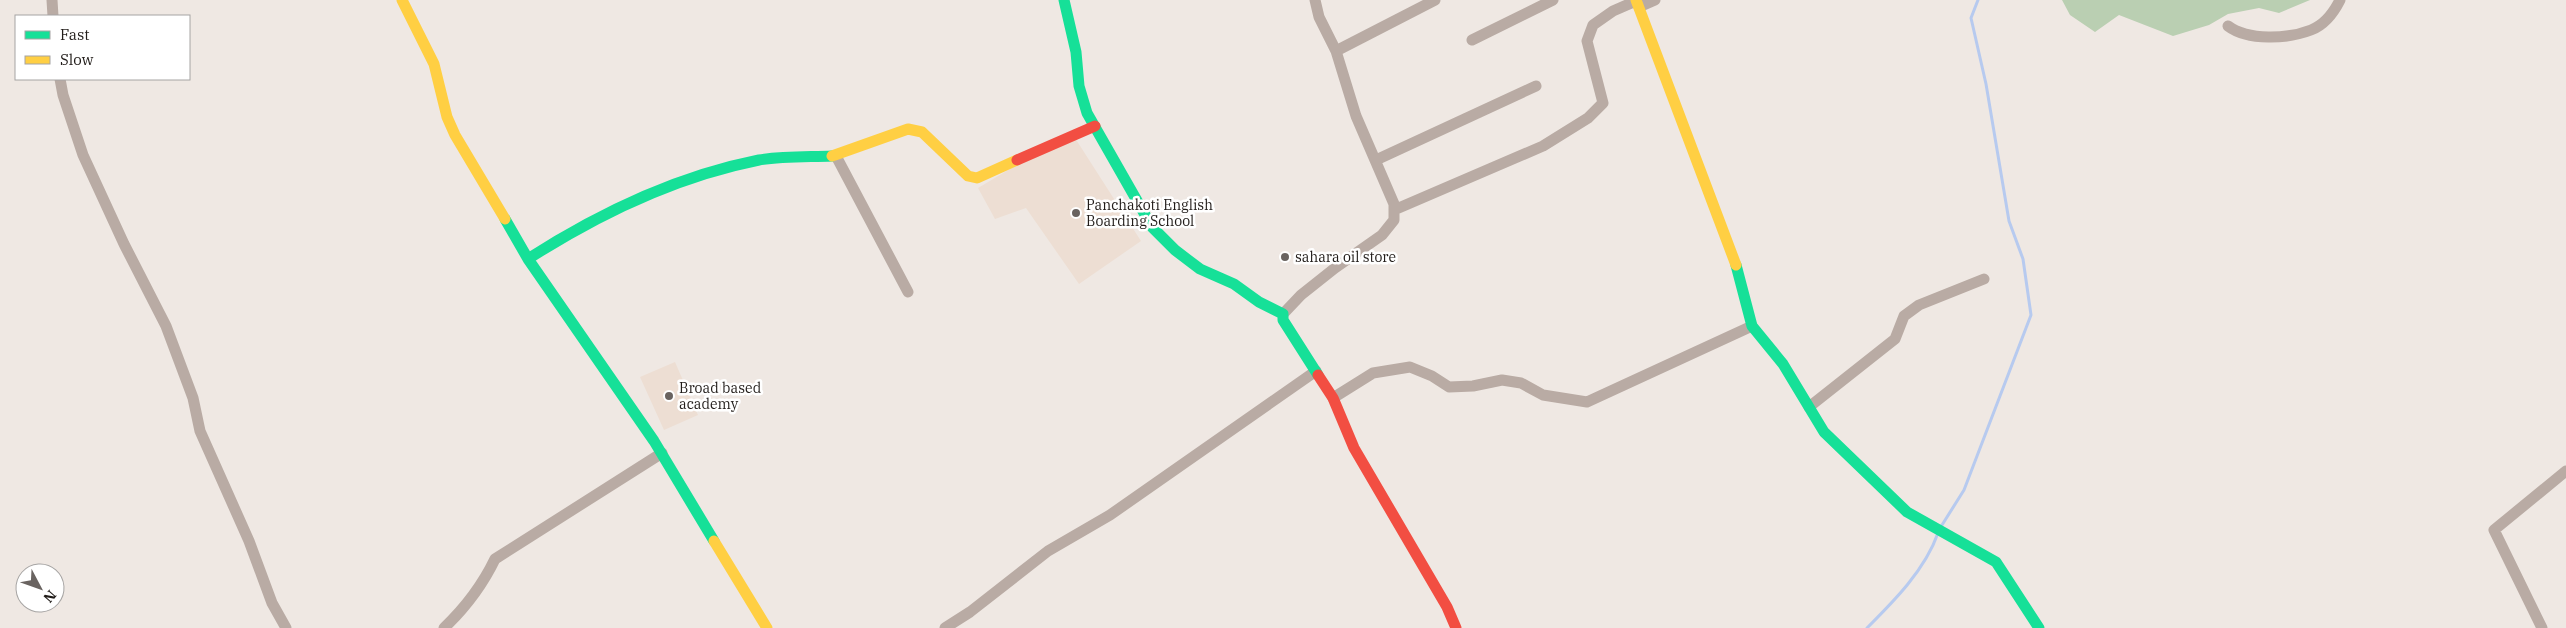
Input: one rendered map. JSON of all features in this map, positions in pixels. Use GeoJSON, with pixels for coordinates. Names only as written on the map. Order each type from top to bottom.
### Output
{"type":"FeatureCollection","features":[{"type":"Feature","properties":{"kind":"street"},"geometry":{"type":"LineString","coordinates":[[52,0],[53,15]]}},
{"type":"Feature","properties":{"kind":"street"},"geometry":{"type":"LineString","coordinates":[[1064,0],[1076,52],[1079,86],[1095,126],[1152,227],[1176,250],[1200,269],[1234,284],[1260,302],[1283,314]]}},
{"type":"Feature","properties":{"kind":"street"},"geometry":{"type":"LineString","coordinates":[[1315,0],[1319,17],[1336,51],[1356,116],[1394,204],[1394,220],[1382,236],[1335,268],[1302,295],[1283,314],[1283,320],[1334,398],[1354,448],[1447,607],[1456,628]]}},
{"type":"Feature","properties":{"kind":"street"},"geometry":{"type":"LineString","coordinates":[[1336,51],[1435,0]]}},
{"type":"Feature","properties":{"kind":"street"},"geometry":{"type":"LineString","coordinates":[[1472,40],[1553,0]]}},
{"type":"Feature","properties":{"kind":"street"},"geometry":{"type":"LineString","coordinates":[[1394,210],[1543,146],[1588,118],[1603,102],[1587,41],[1593,24],[1613,11],[1637,3],[1654,0]]}},
{"type":"Feature","properties":{"kind":"street"},"geometry":{"type":"LineString","coordinates":[[2228,26],[2234,31],[2248,35],[2281,36],[2312,30],[2334,12],[2340,0]]}},
{"type":"Feature","properties":{"kind":"street"},"geometry":{"type":"LineString","coordinates":[[405,1],[434,64],[451,128],[528,259],[662,453],[767,628]]}},
{"type":"Feature","properties":{"kind":"street"},"geometry":{"type":"LineString","coordinates":[[1637,3],[1737,267],[1752,326],[1784,364],[1824,432],[1907,512],[1996,562],[2039,628]]}},
{"type":"Feature","properties":{"kind":"street"},"geometry":{"type":"LineString","coordinates":[[60,80],[63,95],[83,155],[124,244],[166,326],[193,398],[200,431],[249,541],[272,603],[286,628]]}},
{"type":"Feature","properties":{"kind":"street"},"geometry":{"type":"LineString","coordinates":[[1376,160],[1536,86]]}},
{"type":"Feature","properties":{"kind":"street"},"geometry":{"type":"LineString","coordinates":[[528,259],[559,239],[604,215],[702,174],[768,159],[836,156],[908,129],[922,132],[968,176],[977,178],[1095,126]]}},
{"type":"Feature","properties":{"kind":"street"},"geometry":{"type":"LineString","coordinates":[[836,156],[908,292]]}},
{"type":"Feature","properties":{"kind":"street"},"geometry":{"type":"LineString","coordinates":[[1809,407],[1896,339],[1904,316],[1919,305],[1984,279]]}},
{"type":"Feature","properties":{"kind":"street"},"geometry":{"type":"LineString","coordinates":[[1334,398],[1372,373],[1410,368],[1432,376],[1449,387],[1474,386],[1502,380],[1522,382],[1543,395],[1587,402],[1752,326]]}},
{"type":"Feature","properties":{"kind":"street"},"geometry":{"type":"LineString","coordinates":[[945,628],[970,612],[1048,551],[1110,515],[1316,371]]}},
{"type":"Feature","properties":{"kind":"street"},"geometry":{"type":"LineString","coordinates":[[444,628],[464,610],[485,580],[494,559],[662,453]]}},
{"type":"Feature","properties":{"kind":"street"},"geometry":{"type":"LineString","coordinates":[[2542,628],[2494,530],[2566,471]]}},
{"type":"Feature","properties":{"kind":"shaded area","name":"Panchakoti English Boarding School"},"geometry":{"type":"Polygon","coordinates":[[[1075,138],[1141,241],[1079,284],[1026,208],[995,219],[978,188],[1042,150],[1075,138]]]}},
{"type":"Feature","properties":{"kind":"shaded area","name":"Broad based academy"},"geometry":{"type":"Polygon","coordinates":[[[675,362],[698,415],[664,430],[640,377],[675,362]]]}},
{"type":"Feature","properties":{"kind":"green space"},"geometry":{"type":"Polygon","coordinates":[[[2062,0],[2310,0],[2279,13],[2259,8],[2228,14],[2209,25],[2173,36],[2119,15],[2095,32],[2070,15],[2062,0]]]}},
{"type":"Feature","properties":{"kind":"waterway"},"geometry":{"type":"LineString","coordinates":[[1942,525],[1964,490],[2031,315],[2023,259],[2009,221],[1986,84],[1971,18],[1978,0]]}},
{"type":"Feature","properties":{"kind":"waterway"},"geometry":{"type":"LineString","coordinates":[[1867,628],[1898,596],[1917,572],[1938,533]]}},
{"type":"Feature","properties":{"kind":"traffic: fast"},"geometry":{"type":"LineString","coordinates":[[1064,0],[1076,52],[1079,86],[1087,113],[1152,227],[1175,250],[1200,269],[1234,284],[1259,302],[1283,314],[1283,320],[1318,375]]}},
{"type":"Feature","properties":{"kind":"traffic: fast"},"geometry":{"type":"LineString","coordinates":[[528,259],[610,212],[669,186],[729,167],[759,160],[786,157],[832,156]]}},
{"type":"Feature","properties":{"kind":"traffic: fast"},"geometry":{"type":"LineString","coordinates":[[505,219],[528,259],[654,441],[714,541]]}},
{"type":"Feature","properties":{"kind":"traffic: fast"},"geometry":{"type":"LineString","coordinates":[[1736,265],[1752,326],[1783,364],[1824,432],[1907,512],[1996,562],[2039,628]]}},
{"type":"Feature","properties":{"kind":"traffic: slow"},"geometry":{"type":"LineString","coordinates":[[402,0],[434,64],[447,117],[455,135],[505,219]]}},
{"type":"Feature","properties":{"kind":"traffic: slow"},"geometry":{"type":"LineString","coordinates":[[1636,0],[1736,265]]}},
{"type":"Feature","properties":{"kind":"traffic: slow"},"geometry":{"type":"LineString","coordinates":[[832,156],[908,129],[922,132],[968,176],[977,178],[1017,160]]}},
{"type":"Feature","properties":{"kind":"traffic: slow"},"geometry":{"type":"LineString","coordinates":[[714,541],[767,628]]}},
{"type":"Feature","properties":{"kind":"traffic: jam"},"geometry":{"type":"LineString","coordinates":[[1017,160],[1095,126]]}},
{"type":"Feature","properties":{"kind":"traffic: jam"},"geometry":{"type":"LineString","coordinates":[[1318,375],[1333,398],[1354,448],[1447,607],[1456,628]]}},
{"type":"Feature","properties":{"kind":"place","name":"Panchakoti English Boarding School"},"geometry":{"type":"Point","coordinates":[1076,213]}},
{"type":"Feature","properties":{"kind":"place","name":"sahara oil store"},"geometry":{"type":"Point","coordinates":[1285,257]}},
{"type":"Feature","properties":{"kind":"place","name":"Broad based academy"},"geometry":{"type":"Point","coordinates":[669,396]}}]}
